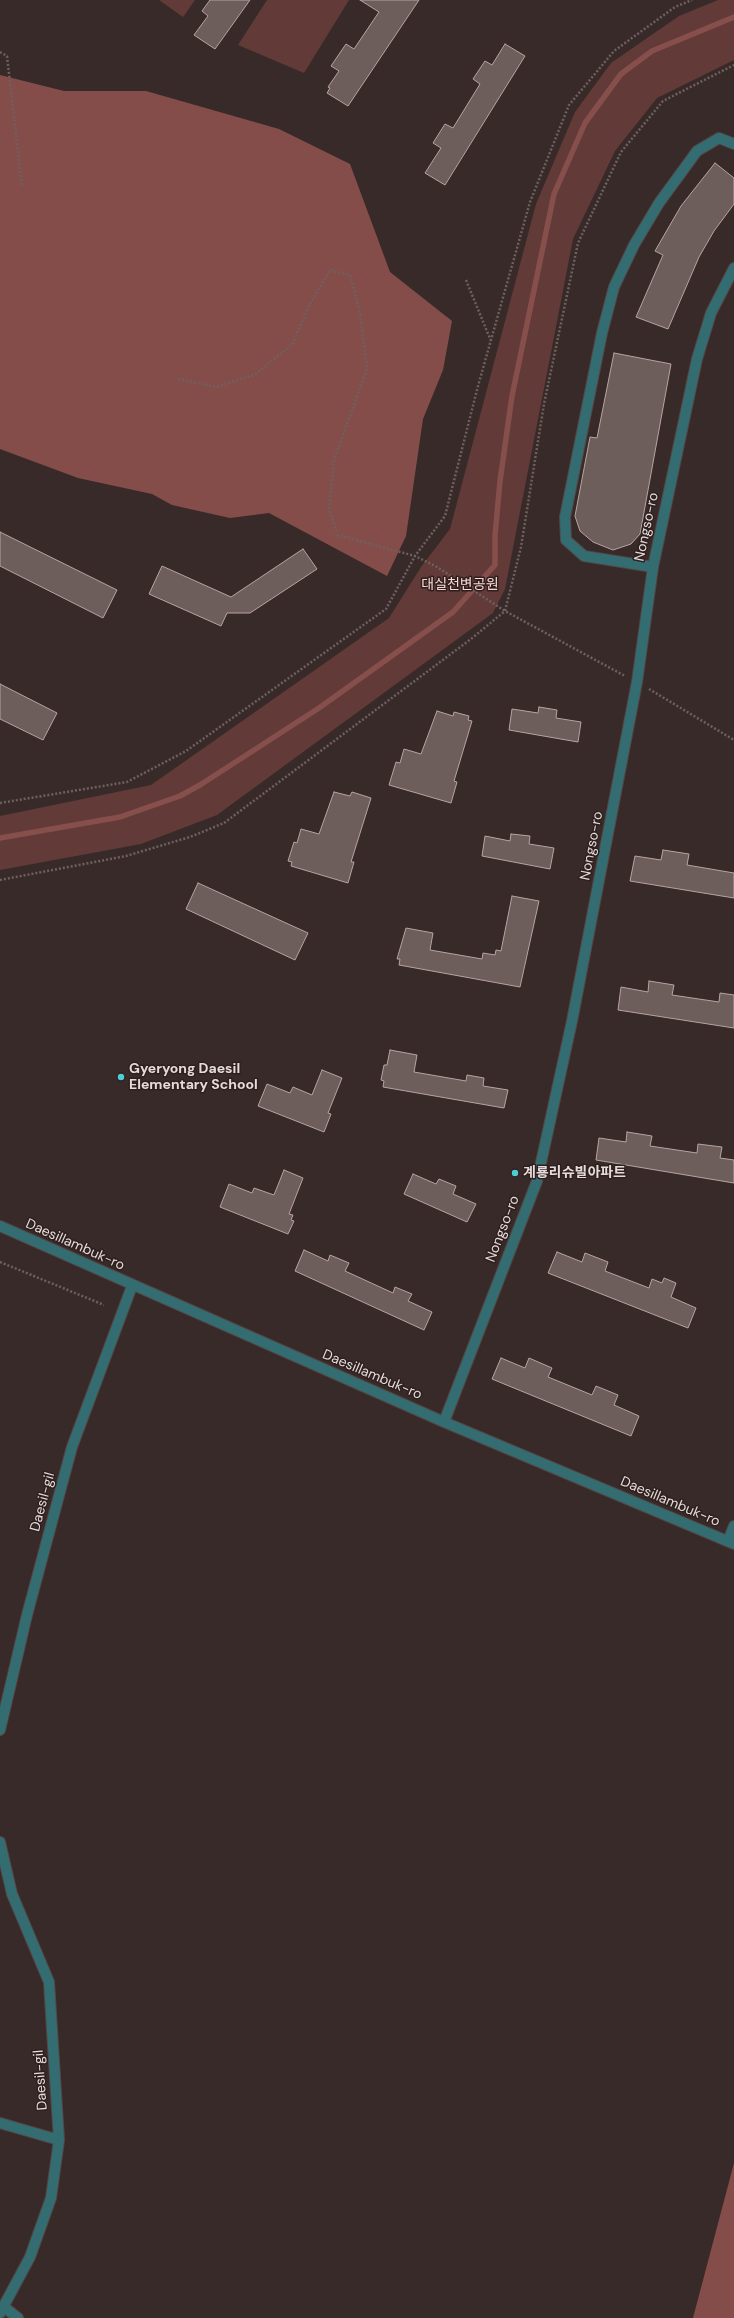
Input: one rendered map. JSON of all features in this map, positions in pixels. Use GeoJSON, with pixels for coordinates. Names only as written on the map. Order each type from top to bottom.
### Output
{"type":"FeatureCollection","features":[{"type":"Feature","properties":{"kind":"street"},"geometry":{"type":"LineString","coordinates":[[653,568],[584,556],[566,540],[565,517],[602,333],[614,287],[634,245],[659,203],[697,151],[719,138],[734,144]]}},
{"type":"Feature","properties":{"kind":"street","name":"Nongso-ro"},"geometry":{"type":"LineString","coordinates":[[444,1422],[537,1181],[572,1021],[637,682],[653,568],[697,359],[711,313],[734,268]]}},
{"type":"Feature","properties":{"kind":"street","name":"Daesillambuk-ro"},"geometry":{"type":"LineString","coordinates":[[0,1226],[132,1286],[444,1422],[731,1543]]}},
{"type":"Feature","properties":{"kind":"street","name":"Daesil-gil"},"geometry":{"type":"LineString","coordinates":[[0,1730],[27,1615],[72,1447],[132,1286]]}},
{"type":"Feature","properties":{"kind":"street"},"geometry":{"type":"LineString","coordinates":[[731,1543],[734,1526]]}},
{"type":"Feature","properties":{"kind":"street","name":"Daesil-gil"},"geometry":{"type":"LineString","coordinates":[[0,1842],[12,1894],[49,1982],[59,2140],[51,2198],[30,2257],[2,2310]]}},
{"type":"Feature","properties":{"kind":"street"},"geometry":{"type":"LineString","coordinates":[[0,2124],[59,2140]]}},
{"type":"Feature","properties":{"kind":"street"},"geometry":{"type":"LineString","coordinates":[[2,2310],[18,2318]]}},
{"type":"Feature","properties":{"kind":"path"},"geometry":{"type":"LineString","coordinates":[[0,803],[127,782],[186,751],[386,609],[415,556],[445,516],[491,341],[530,202],[569,105],[614,51],[676,7],[692,0]]}},
{"type":"Feature","properties":{"kind":"path"},"geometry":{"type":"LineString","coordinates":[[0,52],[7,56],[22,188]]}},
{"type":"Feature","properties":{"kind":"path"},"geometry":{"type":"LineString","coordinates":[[0,880],[126,856],[190,837],[224,823],[471,639],[505,611],[521,547],[544,404],[578,243],[622,152],[663,101],[734,65]]}},
{"type":"Feature","properties":{"kind":"path"},"geometry":{"type":"LineString","coordinates":[[178,378],[216,387],[254,375],[292,345],[310,304],[330,270],[350,275],[360,313],[367,369],[334,460],[329,509],[338,535],[415,556],[437,568],[505,611],[637,682],[734,740]]}},
{"type":"Feature","properties":{"kind":"path"},"geometry":{"type":"LineString","coordinates":[[466,280],[491,341]]}},
{"type":"Feature","properties":{"kind":"path"},"geometry":{"type":"LineString","coordinates":[[0,1262],[104,1305]]}},
{"type":"Feature","properties":{"kind":"green space"},"geometry":{"type":"Polygon","coordinates":[[[159,0],[195,0],[183,17],[159,0]]]}},
{"type":"Feature","properties":{"kind":"green space"},"geometry":{"type":"Polygon","coordinates":[[[267,0],[349,0],[304,73],[238,45],[267,0]]]}},
{"type":"Feature","properties":{"kind":"green space","name":"대실천변공원"},"geometry":{"type":"Polygon","coordinates":[[[718,0],[734,0],[734,60],[657,98],[615,151],[573,239],[505,589],[493,613],[217,815],[141,844],[0,870],[0,816],[151,785],[389,618],[421,567],[450,529],[536,204],[575,112],[611,63],[679,16],[718,0]]]}},
{"type":"Feature","properties":{"kind":"shaded area"},"geometry":{"type":"Polygon","coordinates":[[[0,75],[64,91],[146,91],[279,129],[350,164],[390,272],[452,321],[443,370],[423,419],[406,536],[387,576],[269,513],[230,518],[172,505],[152,494],[78,478],[0,449],[0,75]]]}},
{"type":"Feature","properties":{"kind":"shaded area"},"geometry":{"type":"Polygon","coordinates":[[[734,2163],[734,2318],[693,2318],[734,2163]]]}},
{"type":"Feature","properties":{"kind":"building"},"geometry":{"type":"Polygon","coordinates":[[[210,0],[250,0],[215,49],[194,35],[208,16],[202,11],[210,0]]]}},
{"type":"Feature","properties":{"kind":"building"},"geometry":{"type":"Polygon","coordinates":[[[360,0],[419,0],[348,106],[327,93],[330,88],[328,87],[339,71],[331,66],[346,44],[354,49],[379,12],[360,0]]]}},
{"type":"Feature","properties":{"kind":"building"},"geometry":{"type":"Polygon","coordinates":[[[505,44],[525,56],[445,185],[425,173],[441,148],[433,143],[445,124],[453,128],[480,84],[473,79],[485,61],[492,65],[505,44]]]}},
{"type":"Feature","properties":{"kind":"building"},"geometry":{"type":"Polygon","coordinates":[[[715,163],[734,178],[734,204],[714,231],[699,257],[668,329],[636,317],[663,255],[655,251],[681,206],[715,163]]]}},
{"type":"Feature","properties":{"kind":"building"},"geometry":{"type":"Polygon","coordinates":[[[614,353],[671,364],[640,534],[631,544],[613,550],[593,542],[580,531],[575,516],[590,437],[597,438],[614,353]]]}},
{"type":"Feature","properties":{"kind":"building"},"geometry":{"type":"Polygon","coordinates":[[[0,532],[117,590],[103,618],[0,566],[0,532]]]}},
{"type":"Feature","properties":{"kind":"building"},"geometry":{"type":"Polygon","coordinates":[[[303,549],[317,569],[250,613],[227,613],[221,626],[149,594],[162,566],[231,597],[303,549]]]}},
{"type":"Feature","properties":{"kind":"building"},"geometry":{"type":"Polygon","coordinates":[[[0,684],[57,713],[43,740],[0,719],[0,684]]]}},
{"type":"Feature","properties":{"kind":"building"},"geometry":{"type":"Polygon","coordinates":[[[539,707],[557,710],[556,718],[581,722],[578,742],[509,730],[512,709],[538,713],[539,707]]]}},
{"type":"Feature","properties":{"kind":"building"},"geometry":{"type":"Polygon","coordinates":[[[437,711],[453,716],[454,712],[469,716],[468,720],[472,721],[454,781],[457,782],[451,803],[389,785],[396,762],[400,763],[404,749],[421,754],[437,711]]]}},
{"type":"Feature","properties":{"kind":"building"},"geometry":{"type":"Polygon","coordinates":[[[334,792],[350,796],[352,792],[371,798],[351,862],[354,862],[348,883],[291,866],[292,862],[288,861],[294,842],[297,843],[301,829],[319,834],[334,792]]]}},
{"type":"Feature","properties":{"kind":"building"},"geometry":{"type":"Polygon","coordinates":[[[511,834],[530,836],[529,844],[554,848],[550,869],[482,856],[485,836],[510,841],[511,834]]]}},
{"type":"Feature","properties":{"kind":"building"},"geometry":{"type":"Polygon","coordinates":[[[663,850],[689,854],[687,865],[734,873],[734,898],[630,881],[635,856],[661,860],[663,850]]]}},
{"type":"Feature","properties":{"kind":"building"},"geometry":{"type":"Polygon","coordinates":[[[198,883],[308,933],[295,960],[186,909],[198,883]]]}},
{"type":"Feature","properties":{"kind":"building"},"geometry":{"type":"Polygon","coordinates":[[[512,896],[539,901],[520,987],[399,965],[400,959],[397,959],[406,928],[433,933],[430,950],[482,959],[483,953],[495,955],[496,950],[501,951],[512,896]]]}},
{"type":"Feature","properties":{"kind":"building"},"geometry":{"type":"Polygon","coordinates":[[[649,981],[674,985],[672,995],[719,1002],[720,993],[734,995],[734,1028],[618,1010],[621,987],[648,992],[649,981]]]}},
{"type":"Feature","properties":{"kind":"building"},"geometry":{"type":"Polygon","coordinates":[[[390,1050],[417,1055],[414,1072],[466,1081],[467,1075],[484,1078],[483,1086],[508,1090],[504,1108],[383,1087],[384,1081],[381,1080],[384,1065],[387,1065],[390,1050]]]}},
{"type":"Feature","properties":{"kind":"building"},"geometry":{"type":"Polygon","coordinates":[[[322,1070],[342,1078],[328,1113],[331,1114],[324,1132],[258,1106],[267,1084],[290,1093],[293,1087],[312,1095],[322,1070]]]}},
{"type":"Feature","properties":{"kind":"building"},"geometry":{"type":"Polygon","coordinates":[[[627,1132],[652,1136],[650,1146],[697,1153],[698,1144],[722,1147],[720,1158],[734,1160],[734,1183],[596,1160],[599,1138],[626,1142],[627,1132]]]}},
{"type":"Feature","properties":{"kind":"building"},"geometry":{"type":"Polygon","coordinates":[[[284,1170],[303,1178],[289,1214],[293,1215],[291,1220],[294,1221],[288,1234],[220,1207],[229,1184],[252,1193],[254,1188],[274,1195],[284,1170]]]}},
{"type":"Feature","properties":{"kind":"building"},"geometry":{"type":"Polygon","coordinates":[[[413,1174],[436,1184],[439,1179],[456,1186],[453,1194],[476,1204],[467,1222],[404,1194],[413,1174]]]}},
{"type":"Feature","properties":{"kind":"building"},"geometry":{"type":"Polygon","coordinates":[[[304,1250],[328,1261],[330,1255],[349,1263],[345,1271],[393,1293],[395,1287],[412,1294],[408,1301],[432,1312],[424,1330],[295,1271],[304,1250]]]}},
{"type":"Feature","properties":{"kind":"building"},"geometry":{"type":"Polygon","coordinates":[[[557,1252],[582,1262],[585,1253],[608,1262],[605,1271],[649,1288],[652,1279],[662,1283],[664,1278],[676,1283],[671,1297],[696,1308],[688,1328],[548,1273],[557,1252]]]}},
{"type":"Feature","properties":{"kind":"building"},"geometry":{"type":"Polygon","coordinates":[[[501,1358],[525,1368],[529,1358],[552,1368],[548,1377],[592,1395],[596,1386],[618,1395],[614,1405],[639,1416],[631,1436],[492,1379],[501,1358]]]}},
{"type":"Feature","properties":{"kind":"waterway"},"geometry":{"type":"LineString","coordinates":[[0,838],[120,817],[180,796],[200,785],[319,708],[453,612],[495,565],[495,536],[500,481],[512,396],[554,194],[585,123],[621,74],[652,51],[734,17]]}},
{"type":"Feature","properties":{"kind":"place","name":"Gyeryong Daesil Elementary School"},"geometry":{"type":"Point","coordinates":[121,1077]}},
{"type":"Feature","properties":{"kind":"place","name":"계룡리슈빌아파트"},"geometry":{"type":"Point","coordinates":[515,1173]}}]}
